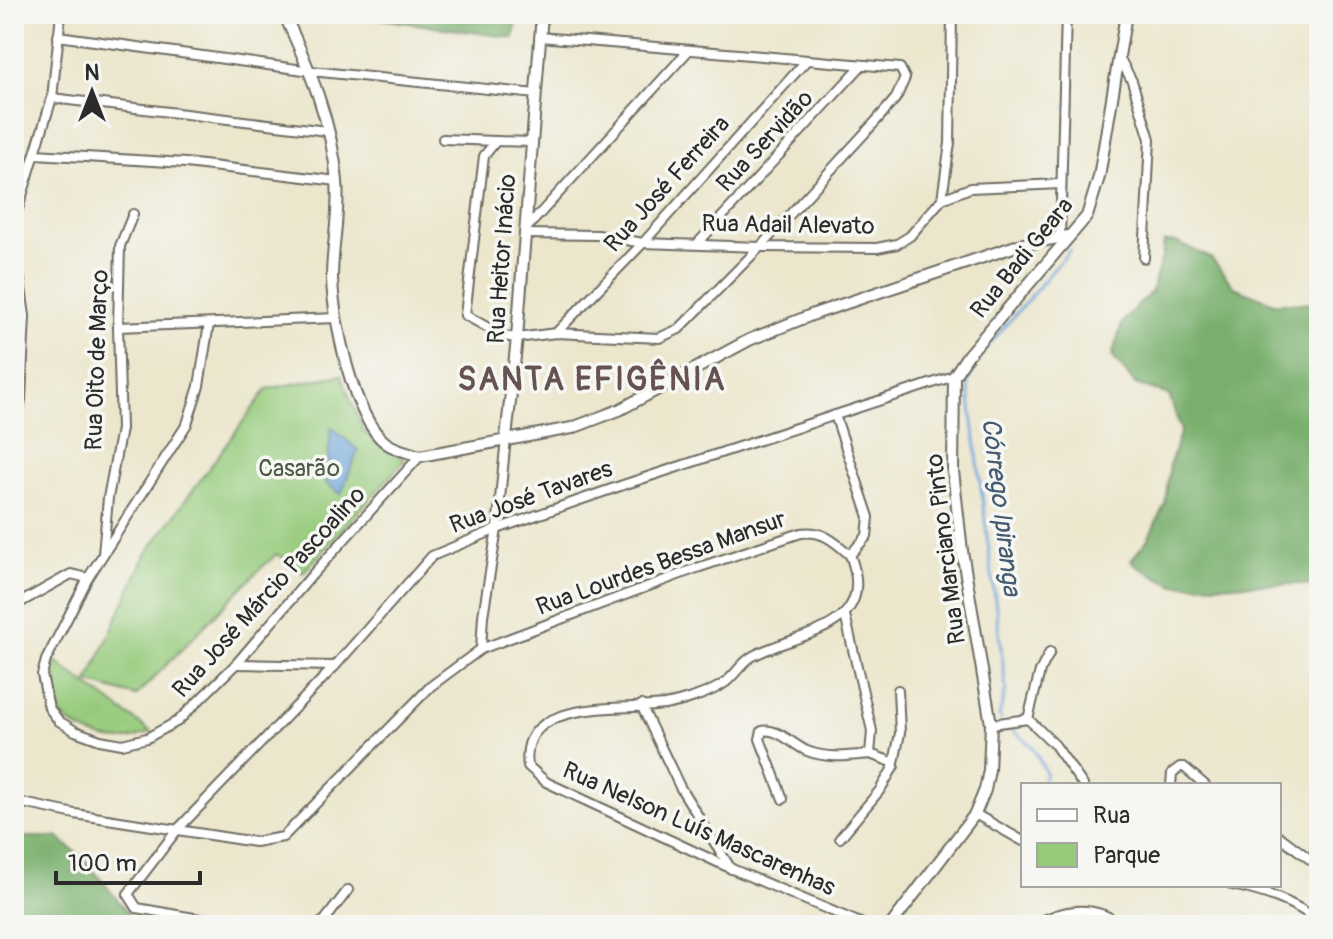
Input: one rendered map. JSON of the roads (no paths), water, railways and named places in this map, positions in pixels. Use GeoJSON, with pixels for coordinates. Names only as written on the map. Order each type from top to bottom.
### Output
{"type":"FeatureCollection","features":[{"type":"Feature","properties":{"kind":"street"},"geometry":{"type":"LineString","coordinates":[[14,435],[21,399],[25,316],[15,246],[17,212],[52,98],[61,14]]}},
{"type":"Feature","properties":{"kind":"street"},"geometry":{"type":"LineString","coordinates":[[284,14],[311,71],[337,181],[332,277],[336,318],[357,401],[375,432],[397,449],[420,456],[572,428],[619,410],[749,340],[814,314],[1019,245],[1065,237],[1061,184],[1066,14]]}},
{"type":"Feature","properties":{"kind":"street","name":"Rua Heitor Inácio"},"geometry":{"type":"LineString","coordinates":[[481,649],[517,338],[542,14]]}},
{"type":"Feature","properties":{"kind":"street"},"geometry":{"type":"LineString","coordinates":[[952,14],[950,143],[942,199],[970,188],[1061,184]]}},
{"type":"Feature","properties":{"kind":"street","name":"Rua Badi Geara"},"geometry":{"type":"LineString","coordinates":[[954,376],[1065,237],[1087,216],[1094,197],[1126,14]]}},
{"type":"Feature","properties":{"kind":"street"},"geometry":{"type":"LineString","coordinates":[[58,36],[311,71],[536,94]]}},
{"type":"Feature","properties":{"kind":"street"},"geometry":{"type":"LineString","coordinates":[[496,141],[484,156],[465,315],[503,336],[517,338],[556,333],[644,338],[667,335],[679,329],[760,247],[896,98],[904,84],[904,72],[900,68],[540,37]]}},
{"type":"Feature","properties":{"kind":"street"},"geometry":{"type":"LineString","coordinates":[[524,233],[689,50]]}},
{"type":"Feature","properties":{"kind":"street"},"geometry":{"type":"LineString","coordinates":[[1119,57],[1132,81],[1150,139],[1144,258]]}},
{"type":"Feature","properties":{"kind":"street","name":"Rua José Ferreira"},"geometry":{"type":"LineString","coordinates":[[556,333],[643,243],[806,61]]}},
{"type":"Feature","properties":{"kind":"street","name":"Rua Servidão"},"geometry":{"type":"LineString","coordinates":[[697,244],[862,65]]}},
{"type":"Feature","properties":{"kind":"street"},"geometry":{"type":"LineString","coordinates":[[52,98],[327,131]]}},
{"type":"Feature","properties":{"kind":"street"},"geometry":{"type":"LineString","coordinates":[[443,139],[531,142]]}},
{"type":"Feature","properties":{"kind":"street"},"geometry":{"type":"LineString","coordinates":[[35,154],[186,163],[337,181]]}},
{"type":"Feature","properties":{"kind":"street","name":"Rua Adail Alevato"},"geometry":{"type":"LineString","coordinates":[[524,233],[598,235],[643,243],[877,248],[897,244],[910,236],[942,199]]}},
{"type":"Feature","properties":{"kind":"street","name":"Rua Oito de Março"},"geometry":{"type":"LineString","coordinates":[[103,556],[108,498],[121,429],[118,327],[120,246],[133,214]]}},
{"type":"Feature","properties":{"kind":"street"},"geometry":{"type":"LineString","coordinates":[[118,327],[336,318]]}},
{"type":"Feature","properties":{"kind":"street","name":"Rua José Márcio Pascoalino"},"geometry":{"type":"LineString","coordinates":[[209,324],[199,386],[187,424],[88,578],[46,660],[42,675],[49,708],[59,721],[75,731],[122,744],[147,738],[178,721],[236,664],[420,456]]}},
{"type":"Feature","properties":{"kind":"street","name":"Rua José Tavares"},"geometry":{"type":"LineString","coordinates":[[234,925],[137,908],[128,894],[177,830],[335,666],[432,556],[497,529],[954,376]]}},
{"type":"Feature","properties":{"kind":"street","name":"Rua Marciano Pinto"},"geometry":{"type":"LineString","coordinates":[[891,925],[975,814],[989,770],[993,724],[962,551],[953,471],[954,376]]}},
{"type":"Feature","properties":{"kind":"street"},"geometry":{"type":"LineString","coordinates":[[835,415],[869,517],[867,536],[850,555],[856,581],[854,596],[845,615],[872,731],[870,754]]}},
{"type":"Feature","properties":{"kind":"street","name":"Rua Lourdes Bessa Mansur"},"geometry":{"type":"LineString","coordinates":[[14,801],[75,814],[255,842],[283,837],[431,686],[481,649],[697,568],[801,533],[830,537],[850,555]]}},
{"type":"Feature","properties":{"kind":"street"},"geometry":{"type":"LineString","coordinates":[[14,606],[71,574],[88,578]]}},
{"type":"Feature","properties":{"kind":"street","name":"Rua Nelson Luís Mascarenhas"},"geometry":{"type":"LineString","coordinates":[[845,615],[828,627],[752,656],[726,682],[712,689],[664,705],[568,712],[542,724],[530,742],[526,755],[528,766],[546,782],[732,869],[865,925]]}},
{"type":"Feature","properties":{"kind":"street"},"geometry":{"type":"LineString","coordinates":[[1028,719],[1040,671],[1050,652]]}},
{"type":"Feature","properties":{"kind":"street"},"geometry":{"type":"LineString","coordinates":[[236,664],[335,666]]}},
{"type":"Feature","properties":{"kind":"street"},"geometry":{"type":"LineString","coordinates":[[840,838],[891,774],[900,733],[898,690]]}},
{"type":"Feature","properties":{"kind":"street"},"geometry":{"type":"LineString","coordinates":[[641,705],[680,787],[732,869]]}},
{"type":"Feature","properties":{"kind":"street"},"geometry":{"type":"LineString","coordinates":[[993,724],[1028,719]]}},
{"type":"Feature","properties":{"kind":"street"},"geometry":{"type":"LineString","coordinates":[[1028,719],[1055,745],[1082,783]]}},
{"type":"Feature","properties":{"kind":"street"},"geometry":{"type":"LineString","coordinates":[[783,799],[760,739],[762,731],[773,731],[804,750],[821,756],[870,754],[894,763]]}},
{"type":"Feature","properties":{"kind":"street"},"geometry":{"type":"LineString","coordinates":[[1171,783],[1172,773],[1180,767],[1203,783]]}},
{"type":"Feature","properties":{"kind":"street"},"geometry":{"type":"LineString","coordinates":[[975,814],[1021,840]]}},
{"type":"Feature","properties":{"kind":"street"},"geometry":{"type":"LineString","coordinates":[[1281,838],[1319,866]]}},
{"type":"Feature","properties":{"kind":"street"},"geometry":{"type":"LineString","coordinates":[[1239,887],[1284,899],[1300,906],[1319,921]]}},
{"type":"Feature","properties":{"kind":"street"},"geometry":{"type":"LineString","coordinates":[[318,925],[348,890]]}},
{"type":"Feature","properties":{"kind":"street"},"geometry":{"type":"LineString","coordinates":[[1036,925],[1050,916],[1071,911],[1094,912],[1121,925]]}},
{"type":"Feature","properties":{"kind":"water"},"geometry":{"type":"Polygon","coordinates":[[[331,427],[358,450],[341,494],[326,483],[331,427]]]}},
{"type":"Feature","properties":{"kind":"waterway","name":"Córrego Ipiranga"},"geometry":{"type":"LineString","coordinates":[[1068,104],[1072,212]]}},
{"type":"Feature","properties":{"kind":"waterway","name":"Córrego Ipiranga"},"geometry":{"type":"LineString","coordinates":[[1001,719],[999,716],[1006,689],[968,382],[979,357],[1070,250]]}},
{"type":"Feature","properties":{"kind":"waterway","name":"Córrego Ipiranga"},"geometry":{"type":"LineString","coordinates":[[1006,725],[1032,746],[1046,773],[1043,783]]}},
{"type":"Feature","properties":{"kind":"district","name":"SANTA EFIGÊNIA"},"geometry":{"type":"Point","coordinates":[592,380]}},
{"type":"Feature","properties":{"kind":"park label","name":"Casarão"},"geometry":{"type":"Point","coordinates":[299,468]}}]}
